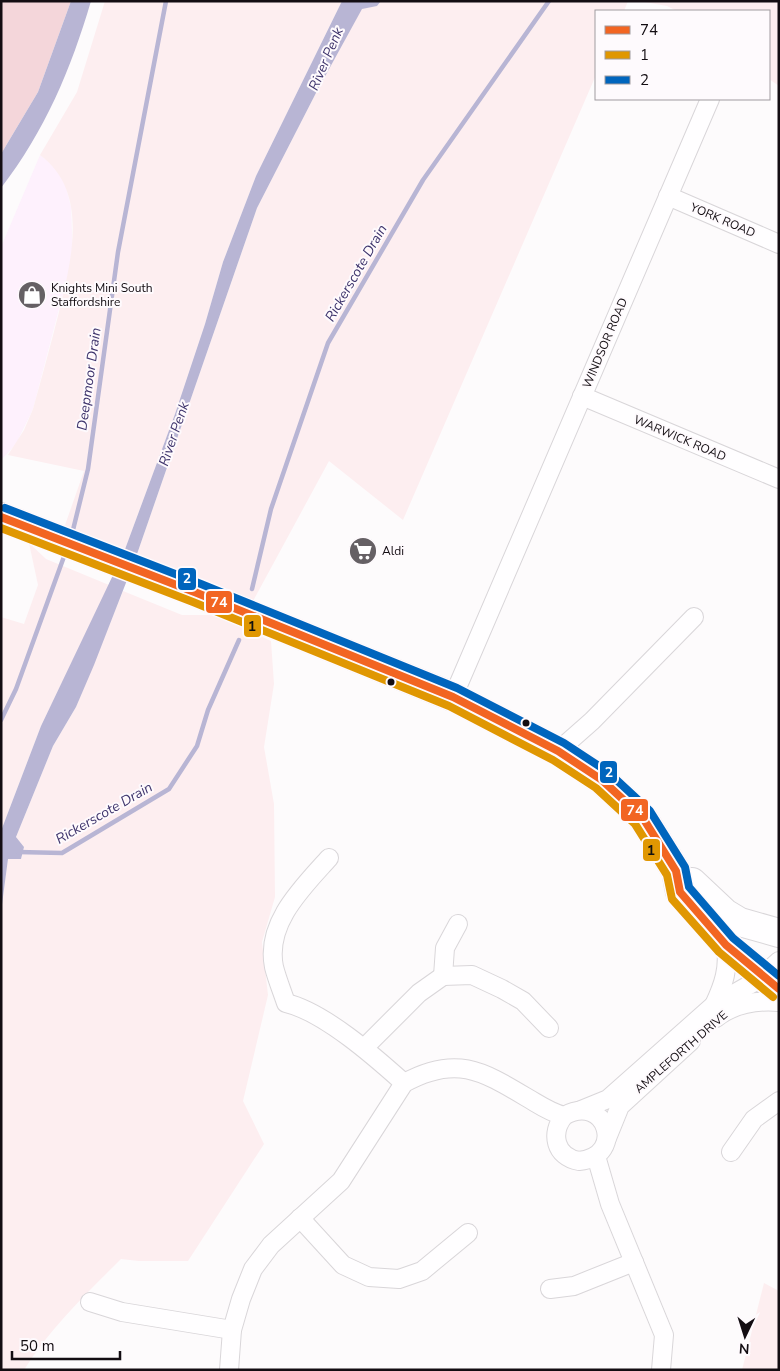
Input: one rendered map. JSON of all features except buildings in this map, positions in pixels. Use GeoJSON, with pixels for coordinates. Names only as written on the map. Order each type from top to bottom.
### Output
{"type":"FeatureCollection","features":[{"type":"Feature","properties":{"kind":"highway"},"geometry":{"type":"LineString","coordinates":[[1,517],[197,593],[453,697],[558,751],[602,780],[643,818],[676,872],[680,892],[726,945],[774,975]]}},
{"type":"Feature","properties":{"kind":"highway"},"geometry":{"type":"LineString","coordinates":[[676,872],[696,885],[725,913],[740,922],[779,932]]}},
{"type":"Feature","properties":{"kind":"street","name":"WINDSOR ROAD"},"geometry":{"type":"LineString","coordinates":[[453,697],[710,100]]}},
{"type":"Feature","properties":{"kind":"street","name":"YORK ROAD"},"geometry":{"type":"LineString","coordinates":[[668,196],[779,244]]}},
{"type":"Feature","properties":{"kind":"street","name":"WARWICK ROAD"},"geometry":{"type":"LineString","coordinates":[[582,396],[779,479]]}},
{"type":"Feature","properties":{"kind":"street"},"geometry":{"type":"LineString","coordinates":[[558,751],[592,721],[694,617]]}},
{"type":"Feature","properties":{"kind":"street"},"geometry":{"type":"LineString","coordinates":[[329,858],[289,904],[274,938],[274,966],[286,1003],[301,1007],[364,1048],[404,1083]]}},
{"type":"Feature","properties":{"kind":"street"},"geometry":{"type":"LineString","coordinates":[[443,976],[445,948],[458,924]]}},
{"type":"Feature","properties":{"kind":"street","name":"AMPLEFORTH DRIVE"},"geometry":{"type":"LineString","coordinates":[[714,1005],[724,982],[728,962],[726,945]]}},
{"type":"Feature","properties":{"kind":"street"},"geometry":{"type":"LineString","coordinates":[[364,1048],[419,993],[443,976],[472,975],[502,989],[523,1001],[549,1028]]}},
{"type":"Feature","properties":{"kind":"street","name":"AMPLEFORTH DRIVE"},"geometry":{"type":"LineString","coordinates":[[564,1112],[608,1100],[714,1005],[774,975]]}},
{"type":"Feature","properties":{"kind":"street","name":"AMPLEFORTH DRIVE"},"geometry":{"type":"LineString","coordinates":[[596,1156],[604,1147],[620,1106],[719,1016],[735,1006],[760,1001],[779,1002]]}},
{"type":"Feature","properties":{"kind":"street"},"geometry":{"type":"LineString","coordinates":[[229,1370],[232,1330],[241,1299],[254,1269],[271,1244],[341,1181],[404,1083],[420,1074],[440,1067],[466,1069],[489,1075],[564,1112],[590,1111],[599,1117],[604,1124],[607,1138]]}},
{"type":"Feature","properties":{"kind":"street"},"geometry":{"type":"LineString","coordinates":[[731,1152],[754,1119],[779,1101]]}},
{"type":"Feature","properties":{"kind":"street"},"geometry":{"type":"LineString","coordinates":[[564,1112],[555,1134],[557,1146],[562,1153],[579,1161],[600,1176]]}},
{"type":"Feature","properties":{"kind":"street"},"geometry":{"type":"LineString","coordinates":[[579,1161],[596,1156],[600,1176],[664,1335],[661,1370]]}},
{"type":"Feature","properties":{"kind":"street"},"geometry":{"type":"LineString","coordinates":[[300,1218],[343,1265],[369,1277],[399,1279],[422,1271],[468,1233]]}},
{"type":"Feature","properties":{"kind":"street"},"geometry":{"type":"LineString","coordinates":[[550,1289],[574,1286],[634,1262]]}},
{"type":"Feature","properties":{"kind":"street"},"geometry":{"type":"LineString","coordinates":[[90,1302],[122,1312],[232,1330]]}},
{"type":"Feature","properties":{"kind":"shaded area"},"geometry":{"type":"Polygon","coordinates":[[[1,1],[71,1],[38,92],[1,154],[1,1]]]}},
{"type":"Feature","properties":{"kind":"shaded area"},"geometry":{"type":"Polygon","coordinates":[[[105,1],[342,1],[256,176],[223,262],[205,324],[175,414],[124,552],[64,528],[84,471],[8,455],[24,430],[33,409],[59,312],[71,250],[73,228],[71,207],[66,188],[56,170],[40,155],[77,92],[105,1]]]}},
{"type":"Feature","properties":{"kind":"shaded area"},"geometry":{"type":"Polygon","coordinates":[[[381,1],[628,1],[624,10],[595,10],[595,77],[403,520],[329,461],[252,603],[136,557],[257,208],[362,8],[377,6],[381,1]]]}},
{"type":"Feature","properties":{"kind":"shaded area"},"geometry":{"type":"Polygon","coordinates":[[[639,1],[779,1],[779,86],[770,80],[770,10],[675,10],[667,6],[639,1]]]}},
{"type":"Feature","properties":{"kind":"shaded area","name":"Knights Mini South Staffordshire"},"geometry":{"type":"Polygon","coordinates":[[[40,155],[52,164],[65,183],[71,207],[73,255],[33,409],[16,444],[1,460],[1,247],[40,155]]]}},
{"type":"Feature","properties":{"kind":"shaded area"},"geometry":{"type":"Polygon","coordinates":[[[29,543],[46,559],[109,585],[41,726],[1,831],[1,617],[24,624],[38,585],[29,543]]]}},
{"type":"Feature","properties":{"kind":"shaded area"},"geometry":{"type":"Polygon","coordinates":[[[123,591],[182,615],[215,615],[271,641],[274,684],[264,747],[274,804],[275,897],[262,942],[268,995],[243,1101],[264,1144],[188,1261],[121,1259],[57,1325],[24,1370],[1,1370],[1,912],[8,859],[21,859],[24,847],[16,837],[53,746],[76,707],[123,591]]]}},
{"type":"Feature","properties":{"kind":"shaded area"},"geometry":{"type":"Polygon","coordinates":[[[764,1283],[779,1291],[779,1370],[742,1370],[764,1283]]]}},
{"type":"Feature","properties":{"kind":"water"},"geometry":{"type":"Polygon","coordinates":[[[71,1],[91,1],[75,51],[44,122],[1,188],[1,154],[38,92],[71,1]]]}},
{"type":"Feature","properties":{"kind":"water","name":"River Penk"},"geometry":{"type":"Polygon","coordinates":[[[342,1],[381,1],[377,6],[362,9],[317,91],[257,208],[136,557],[76,707],[53,746],[16,837],[24,847],[21,859],[8,859],[1,912],[1,831],[41,726],[124,552],[175,414],[205,324],[223,262],[256,176],[342,1]]]}},
{"type":"Feature","properties":{"kind":"waterway","name":"Deepmoor Drain"},"geometry":{"type":"LineString","coordinates":[[72,534],[88,469],[118,252],[166,1]]}},
{"type":"Feature","properties":{"kind":"waterway","name":"Rickerscote Drain"},"geometry":{"type":"LineString","coordinates":[[252,589],[271,509],[328,343],[423,180],[549,1]]}},
{"type":"Feature","properties":{"kind":"waterway","name":"Deepmoor Drain"},"geometry":{"type":"LineString","coordinates":[[1,720],[16,689],[66,551]]}},
{"type":"Feature","properties":{"kind":"waterway","name":"Rickerscote Drain"},"geometry":{"type":"LineString","coordinates":[[18,852],[62,853],[169,789],[197,746],[208,710],[239,640]]}},
{"type":"Feature","properties":{"kind":"transit line","name":"2"},"geometry":{"type":"LineString","coordinates":[[5,508],[201,584],[457,688],[564,743],[608,772],[650,811],[685,867],[689,887],[733,938],[779,976]]}},
{"type":"Feature","properties":{"kind":"transit line","name":"74"},"geometry":{"type":"LineString","coordinates":[[1,517],[197,593],[453,697],[558,751],[602,780],[643,818],[676,871],[680,892],[726,945],[779,989]]}},
{"type":"Feature","properties":{"kind":"transit line","name":"1"},"geometry":{"type":"LineString","coordinates":[[1,528],[193,602],[449,706],[553,760],[596,788],[635,824],[667,875],[672,899],[719,952],[773,997]]}},
{"type":"Feature","properties":{"kind":"place","name":"Knights Mini South Staffordshire"},"geometry":{"type":"Point","coordinates":[32,295]}},
{"type":"Feature","properties":{"kind":"place","name":"Aldi"},"geometry":{"type":"Point","coordinates":[363,551]}}]}
